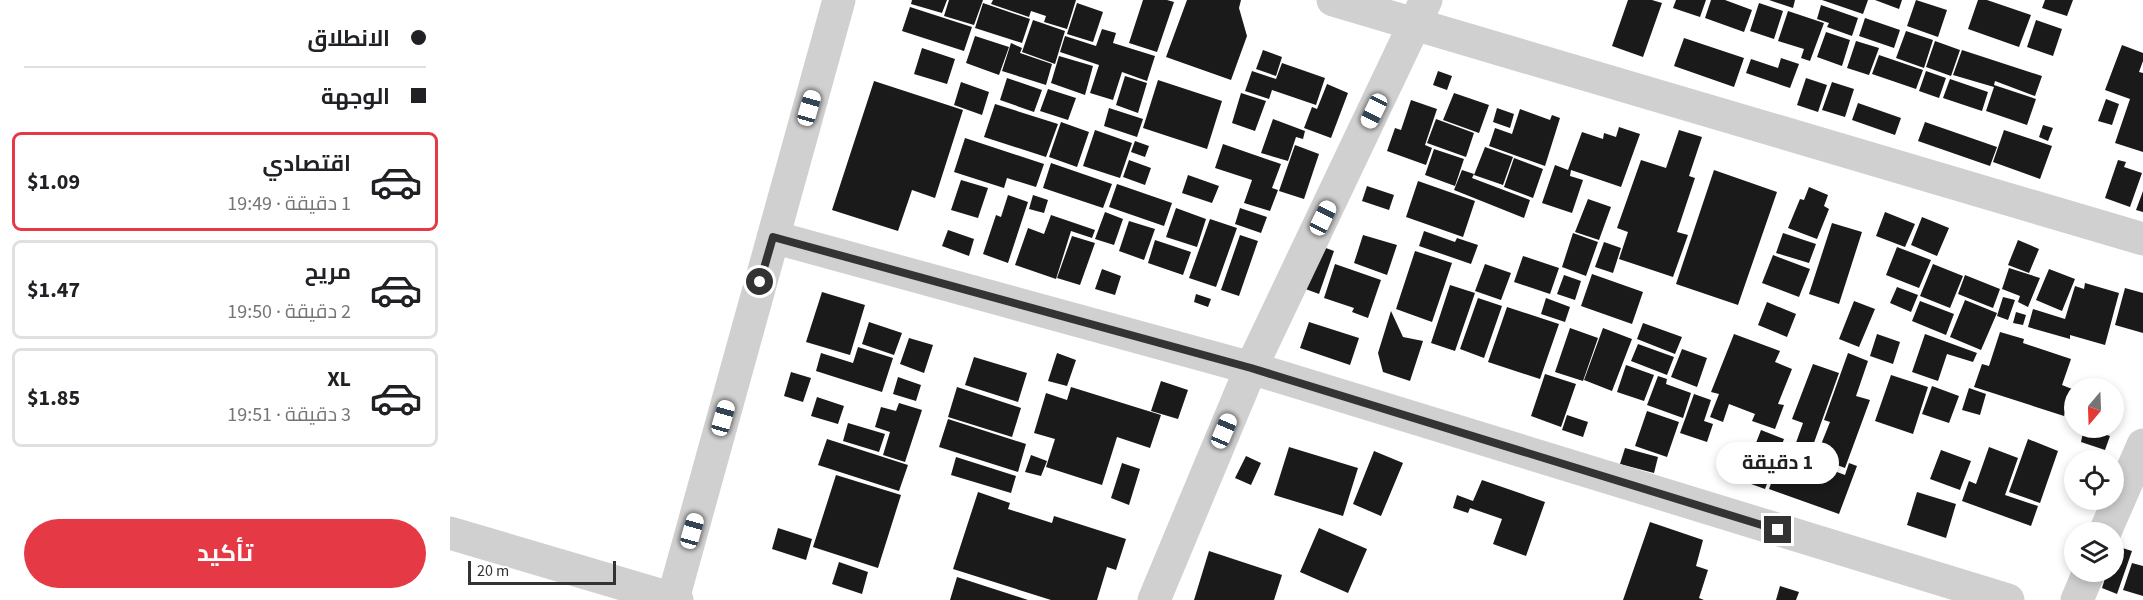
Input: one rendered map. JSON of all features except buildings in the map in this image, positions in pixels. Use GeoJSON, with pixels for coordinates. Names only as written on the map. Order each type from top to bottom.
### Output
{"type":"FeatureCollection","features":[{"type":"Feature","properties":{"kind":"street"},"geometry":{"type":"LineString","coordinates":[[450,533],[675,599],[839,0]]}},
{"type":"Feature","properties":{"kind":"street"},"geometry":{"type":"LineString","coordinates":[[1333,0],[1420,12],[2143,239]]}},
{"type":"Feature","properties":{"kind":"street"},"geometry":{"type":"LineString","coordinates":[[1154,600],[1251,368],[1420,12]]}},
{"type":"Feature","properties":{"kind":"street"},"geometry":{"type":"LineString","coordinates":[[773,237],[1251,368],[2008,600]]}},
{"type":"Feature","properties":{"kind":"street"},"geometry":{"type":"LineString","coordinates":[[2109,522],[2143,445]]}},
{"type":"Feature","properties":{"kind":"street"},"geometry":{"type":"LineString","coordinates":[[2076,600],[2084,582]]}},
{"type":"Feature","properties":{"kind":"route"},"geometry":{"type":"LineString","coordinates":[[760,282],[773,237],[1251,368],[1778,530]]}}]}
